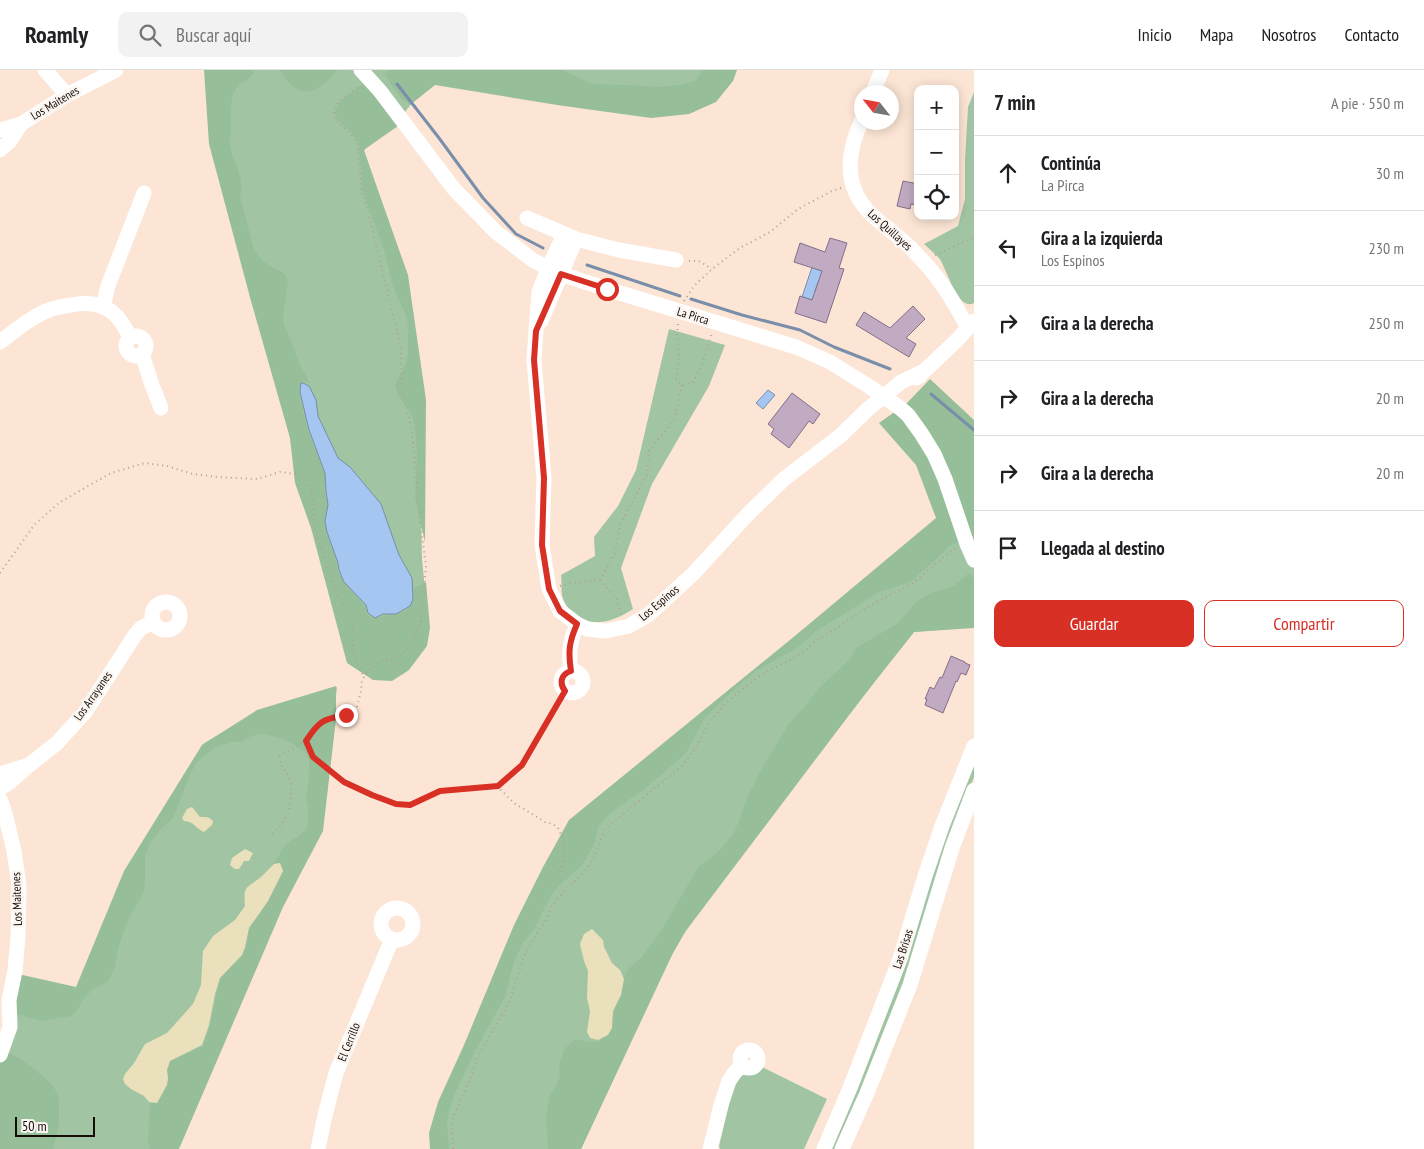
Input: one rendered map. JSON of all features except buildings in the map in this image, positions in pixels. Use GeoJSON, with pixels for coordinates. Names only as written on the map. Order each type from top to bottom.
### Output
{"type":"FeatureCollection","features":[{"type":"Feature","properties":{"kind":"street"},"geometry":{"type":"LineString","coordinates":[[45,70],[67,95]]}},
{"type":"Feature","properties":{"kind":"street","name":"Los Maitenes"},"geometry":{"type":"LineString","coordinates":[[0,130],[21,124],[67,95],[116,70]]}},
{"type":"Feature","properties":{"kind":"street"},"geometry":{"type":"LineString","coordinates":[[876,85],[882,70]]}},
{"type":"Feature","properties":{"kind":"street","name":"La Pirca"},"geometry":{"type":"LineString","coordinates":[[367,73],[454,189],[496,232],[534,261],[554,271],[679,312],[796,347],[830,362],[908,415],[934,454],[974,560]]}},
{"type":"Feature","properties":{"kind":"street","name":"Los Maitenes"},"geometry":{"type":"LineString","coordinates":[[0,150],[10,141],[21,124]]}},
{"type":"Feature","properties":{"kind":"street","name":"Los Quillayes"},"geometry":{"type":"LineString","coordinates":[[857,130],[850,154],[853,184],[859,198],[871,214],[925,262],[971,324]]}},
{"type":"Feature","properties":{"kind":"street"},"geometry":{"type":"LineString","coordinates":[[102,307],[108,286],[144,193]]}},
{"type":"Feature","properties":{"kind":"street"},"geometry":{"type":"LineString","coordinates":[[527,218],[570,236],[619,250],[676,260]]}},
{"type":"Feature","properties":{"kind":"street","name":"Los Espinos"},"geometry":{"type":"LineString","coordinates":[[570,236],[554,271],[539,292],[534,360],[544,478],[542,545],[549,589],[560,611],[587,629],[606,631],[623,628],[648,615],[693,574],[748,514],[784,479],[887,399],[901,382],[924,371],[958,340],[971,324]]}},
{"type":"Feature","properties":{"kind":"street"},"geometry":{"type":"LineString","coordinates":[[0,342],[20,326],[50,310],[80,303],[90,303],[102,307],[112,312],[122,322],[130,338],[125,346],[127,352],[136,357],[142,354],[161,408]]}},
{"type":"Feature","properties":{"kind":"street","name":"Los Arrayanes"},"geometry":{"type":"LineString","coordinates":[[0,788],[57,743],[86,711],[135,634],[141,628],[153,622]]}},
{"type":"Feature","properties":{"kind":"street"},"geometry":{"type":"LineString","coordinates":[[565,691],[576,693],[584,681],[578,672],[571,671],[569,648],[577,624]]}},
{"type":"Feature","properties":{"kind":"street","name":"Las Brisas"},"geometry":{"type":"LineString","coordinates":[[824,1149],[900,959],[942,826],[974,746]]}},
{"type":"Feature","properties":{"kind":"street","name":"Los Arrayanes"},"geometry":{"type":"LineString","coordinates":[[0,774],[28,766]]}},
{"type":"Feature","properties":{"kind":"street","name":"Las Brisas"},"geometry":{"type":"LineString","coordinates":[[842,1149],[910,985],[952,848],[974,790]]}},
{"type":"Feature","properties":{"kind":"street","name":"Los Maitenes"},"geometry":{"type":"LineString","coordinates":[[0,799],[14,851],[19,885],[18,937],[15,971],[9,1000],[10,1027],[0,1055]]}},
{"type":"Feature","properties":{"kind":"street","name":"El Cerrillo"},"geometry":{"type":"LineString","coordinates":[[318,1149],[336,1073],[392,939]]}},
{"type":"Feature","properties":{"kind":"street","name":"Los Maitenes"},"geometry":{"type":"LineString","coordinates":[[0,1013],[9,1000]]}},
{"type":"Feature","properties":{"kind":"street"},"geometry":{"type":"LineString","coordinates":[[710,1149],[729,1081],[742,1066]]}},
{"type":"Feature","properties":{"kind":"path"},"geometry":{"type":"LineString","coordinates":[[272,833],[282,824],[288,814],[292,795],[289,778],[279,763],[280,756],[306,741],[315,727],[321,722],[346,715],[357,706],[362,680],[369,669],[405,652],[413,642],[421,622],[426,566],[412,431],[402,389],[401,349],[367,207],[361,190],[358,143],[336,121],[334,112],[338,102],[367,73]]}},
{"type":"Feature","properties":{"kind":"path"},"geometry":{"type":"LineString","coordinates":[[682,385],[676,379],[679,354],[677,335],[679,312],[694,286],[712,269],[740,248],[770,232],[798,210],[832,192],[853,184]]}},
{"type":"Feature","properties":{"kind":"path"},"geometry":{"type":"LineString","coordinates":[[925,262],[974,237]]}},
{"type":"Feature","properties":{"kind":"path"},"geometry":{"type":"LineString","coordinates":[[676,260],[699,261],[712,269]]}},
{"type":"Feature","properties":{"kind":"path"},"geometry":{"type":"LineString","coordinates":[[682,385],[692,382],[700,370],[715,322]]}},
{"type":"Feature","properties":{"kind":"path"},"geometry":{"type":"LineString","coordinates":[[600,580],[615,553],[621,523],[647,474],[649,451],[674,421],[682,385]]}},
{"type":"Feature","properties":{"kind":"path"},"geometry":{"type":"LineString","coordinates":[[0,573],[35,524],[47,513],[60,502],[111,473],[145,463],[167,466],[193,474],[217,478],[258,480],[280,472],[297,474],[309,481],[314,505],[314,523],[338,597],[354,619],[352,649],[364,676]]}},
{"type":"Feature","properties":{"kind":"path"},"geometry":{"type":"LineString","coordinates":[[452,1149],[452,1121],[470,1079],[478,1054],[509,1003],[524,956],[558,897],[587,870],[605,829],[682,766],[696,748],[710,722],[728,701],[758,677],[801,654],[816,641],[875,603],[911,585],[952,550],[967,544]]}},
{"type":"Feature","properties":{"kind":"path"},"geometry":{"type":"LineString","coordinates":[[549,589],[573,583],[600,580]]}},
{"type":"Feature","properties":{"kind":"path"},"geometry":{"type":"LineString","coordinates":[[600,580],[617,599],[621,610],[623,628]]}},
{"type":"Feature","properties":{"kind":"path"},"geometry":{"type":"LineString","coordinates":[[306,741],[313,757],[344,782],[396,804],[410,805],[440,791],[498,786],[522,765],[565,691]]}},
{"type":"Feature","properties":{"kind":"path"},"geometry":{"type":"LineString","coordinates":[[498,786],[514,803],[545,822],[554,824],[558,828],[565,843],[563,862],[559,873]]}},
{"type":"Feature","properties":{"kind":"green space"},"geometry":{"type":"Polygon","coordinates":[[[204,70],[254,70],[248,79],[234,91],[231,108],[230,147],[241,179],[240,195],[254,250],[264,262],[285,274],[288,281],[283,318],[284,325],[298,361],[310,383],[302,381],[299,392],[308,431],[325,473],[325,491],[328,505],[325,521],[326,532],[338,571],[344,582],[365,606],[367,614],[375,619],[407,609],[413,598],[414,588],[426,582],[430,628],[427,646],[409,670],[392,681],[373,680],[347,663],[311,528],[295,483],[290,438],[209,144],[204,70]]]}},
{"type":"Feature","properties":{"kind":"green space"},"geometry":{"type":"Polygon","coordinates":[[[205,70],[736,70],[716,100],[434,84],[414,100],[394,127],[364,150],[407,275],[421,510],[422,559],[427,609],[418,657],[403,674],[378,678],[359,666],[290,438],[205,70]]]}},
{"type":"Feature","properties":{"kind":"green space"},"geometry":{"type":"Polygon","coordinates":[[[280,70],[338,70],[319,87],[307,92],[293,86],[280,70]]]}},
{"type":"Feature","properties":{"kind":"green space"},"geometry":{"type":"Polygon","coordinates":[[[390,70],[563,70],[592,84],[659,87],[685,84],[696,80],[703,70],[737,70],[733,81],[716,102],[689,114],[651,118],[435,85],[410,105],[401,98],[384,74],[390,70]]]}},
{"type":"Feature","properties":{"kind":"green space"},"geometry":{"type":"Polygon","coordinates":[[[366,81],[398,126],[364,151],[408,275],[426,400],[425,542],[415,498],[417,452],[415,430],[412,415],[397,393],[395,385],[408,355],[406,315],[393,287],[384,250],[362,190],[358,143],[350,131],[337,120],[335,112],[339,103],[366,81]]]}},
{"type":"Feature","properties":{"kind":"green space"},"geometry":{"type":"Polygon","coordinates":[[[974,92],[974,303],[968,304],[962,301],[953,288],[939,258],[924,244],[958,226],[965,199],[968,107],[974,92]]]}},
{"type":"Feature","properties":{"kind":"green space"},"geometry":{"type":"Polygon","coordinates":[[[669,329],[725,345],[709,386],[652,484],[621,568],[633,609],[609,620],[600,622],[588,621],[571,611],[564,601],[561,575],[595,556],[594,537],[618,506],[636,470],[669,329]]]}},
{"type":"Feature","properties":{"kind":"green space"},"geometry":{"type":"Polygon","coordinates":[[[930,379],[974,420],[974,536],[951,545],[910,582],[879,592],[815,632],[797,648],[757,670],[704,719],[686,753],[646,788],[609,814],[599,826],[593,847],[582,865],[552,894],[534,929],[523,943],[514,961],[505,997],[474,1053],[453,1098],[447,1120],[449,1149],[430,1149],[429,1133],[438,1102],[514,925],[569,820],[936,518],[916,465],[879,423],[906,404],[930,379]]]}},
{"type":"Feature","properties":{"kind":"green space"},"geometry":{"type":"Polygon","coordinates":[[[974,483],[974,627],[914,632],[716,888],[672,954],[581,1149],[430,1149],[569,822],[938,518],[974,483]]]}},
{"type":"Feature","properties":{"kind":"green space"},"geometry":{"type":"Polygon","coordinates":[[[969,573],[974,579],[974,628],[914,632],[685,932],[672,955],[581,1149],[548,1149],[546,1115],[550,1094],[560,1076],[559,1066],[564,1049],[576,1039],[598,1042],[608,1033],[621,986],[628,969],[641,958],[653,942],[699,866],[716,854],[734,833],[748,796],[761,770],[789,723],[817,690],[850,659],[856,648],[898,623],[917,601],[931,593],[953,586],[969,573]]]}},
{"type":"Feature","properties":{"kind":"green space"},"geometry":{"type":"Polygon","coordinates":[[[336,686],[336,719],[323,831],[283,907],[179,1149],[150,1149],[148,1142],[150,1102],[157,1103],[167,1085],[167,1070],[170,1061],[203,1046],[210,1025],[220,978],[242,956],[246,947],[249,928],[268,901],[283,871],[281,863],[274,864],[283,848],[308,827],[306,799],[309,760],[306,753],[292,743],[262,734],[251,736],[242,742],[233,742],[214,748],[197,762],[173,818],[160,830],[149,845],[145,856],[143,894],[129,918],[118,949],[115,968],[108,981],[92,990],[83,1000],[77,1011],[71,1016],[42,1021],[15,1014],[18,974],[76,987],[124,871],[202,745],[257,710],[336,686]]]}},
{"type":"Feature","properties":{"kind":"green space"},"geometry":{"type":"Polygon","coordinates":[[[337,687],[321,831],[282,908],[177,1149],[0,1149],[0,1065],[14,1010],[77,988],[125,871],[203,744],[258,711],[337,687]]]}},
{"type":"Feature","properties":{"kind":"green space"},"geometry":{"type":"Polygon","coordinates":[[[974,759],[974,777],[959,815],[914,958],[837,1149],[829,1149],[927,889],[974,759]]]}},
{"type":"Feature","properties":{"kind":"green space"},"geometry":{"type":"Polygon","coordinates":[[[3,1050],[21,1059],[54,1087],[59,1098],[59,1125],[53,1149],[0,1149],[0,1056],[3,1050]]]}},
{"type":"Feature","properties":{"kind":"green space"},"geometry":{"type":"Polygon","coordinates":[[[762,1067],[827,1099],[804,1149],[720,1149],[719,1146],[733,1088],[745,1073],[755,1072],[762,1067]]]}},
{"type":"Feature","properties":{"kind":"sand"},"geometry":{"type":"Polygon","coordinates":[[[192,807],[200,817],[213,821],[212,825],[204,832],[182,818],[187,809],[192,807]]]}},
{"type":"Feature","properties":{"kind":"sand"},"geometry":{"type":"Polygon","coordinates":[[[245,849],[253,853],[249,861],[244,861],[239,869],[235,869],[230,865],[232,858],[245,849]]]}},
{"type":"Feature","properties":{"kind":"sand"},"geometry":{"type":"Polygon","coordinates":[[[280,863],[283,871],[268,901],[249,928],[242,955],[220,978],[209,1025],[202,1045],[170,1061],[167,1070],[167,1085],[157,1103],[149,1102],[144,1096],[125,1084],[123,1079],[125,1074],[145,1044],[167,1033],[193,1004],[201,985],[203,951],[213,936],[235,920],[245,906],[247,888],[274,864],[280,863]]]}},
{"type":"Feature","properties":{"kind":"sand"},"geometry":{"type":"Polygon","coordinates":[[[592,929],[603,940],[604,947],[612,963],[620,970],[624,979],[621,995],[613,1011],[612,1028],[608,1035],[598,1040],[590,1038],[587,1032],[590,1011],[587,998],[588,971],[580,944],[584,934],[592,929]]]}},
{"type":"Feature","properties":{"kind":"water"},"geometry":{"type":"Polygon","coordinates":[[[812,267],[827,272],[824,282],[819,280],[815,291],[819,302],[802,297],[812,267]]]}},
{"type":"Feature","properties":{"kind":"water"},"geometry":{"type":"Polygon","coordinates":[[[301,383],[309,386],[316,400],[318,416],[338,458],[350,467],[381,504],[399,555],[412,578],[413,599],[410,606],[396,614],[383,614],[375,618],[368,613],[366,605],[344,582],[339,570],[325,521],[328,505],[325,473],[309,430],[300,392],[301,383]]]}},
{"type":"Feature","properties":{"kind":"water"},"geometry":{"type":"Polygon","coordinates":[[[768,390],[775,395],[763,409],[756,403],[768,390]]]}},
{"type":"Feature","properties":{"kind":"waterway"},"geometry":{"type":"LineString","coordinates":[[397,84],[483,198],[516,234],[543,248]]}},
{"type":"Feature","properties":{"kind":"waterway"},"geometry":{"type":"LineString","coordinates":[[587,265],[680,296]]}},
{"type":"Feature","properties":{"kind":"waterway"},"geometry":{"type":"LineString","coordinates":[[691,299],[800,330],[834,347],[890,369]]}},
{"type":"Feature","properties":{"kind":"waterway"},"geometry":{"type":"LineString","coordinates":[[931,394],[974,430]]}},
{"type":"Feature","properties":{"kind":"route"},"geometry":{"type":"LineString","coordinates":[[346,715],[321,722],[315,727],[306,741],[313,757],[344,782],[396,804],[410,805],[440,791],[498,786],[522,765],[565,691],[561,681],[564,674],[571,671],[569,648],[577,624],[560,611],[549,589],[542,545],[544,478],[534,360],[536,331],[561,274],[607,289]]}}]}
